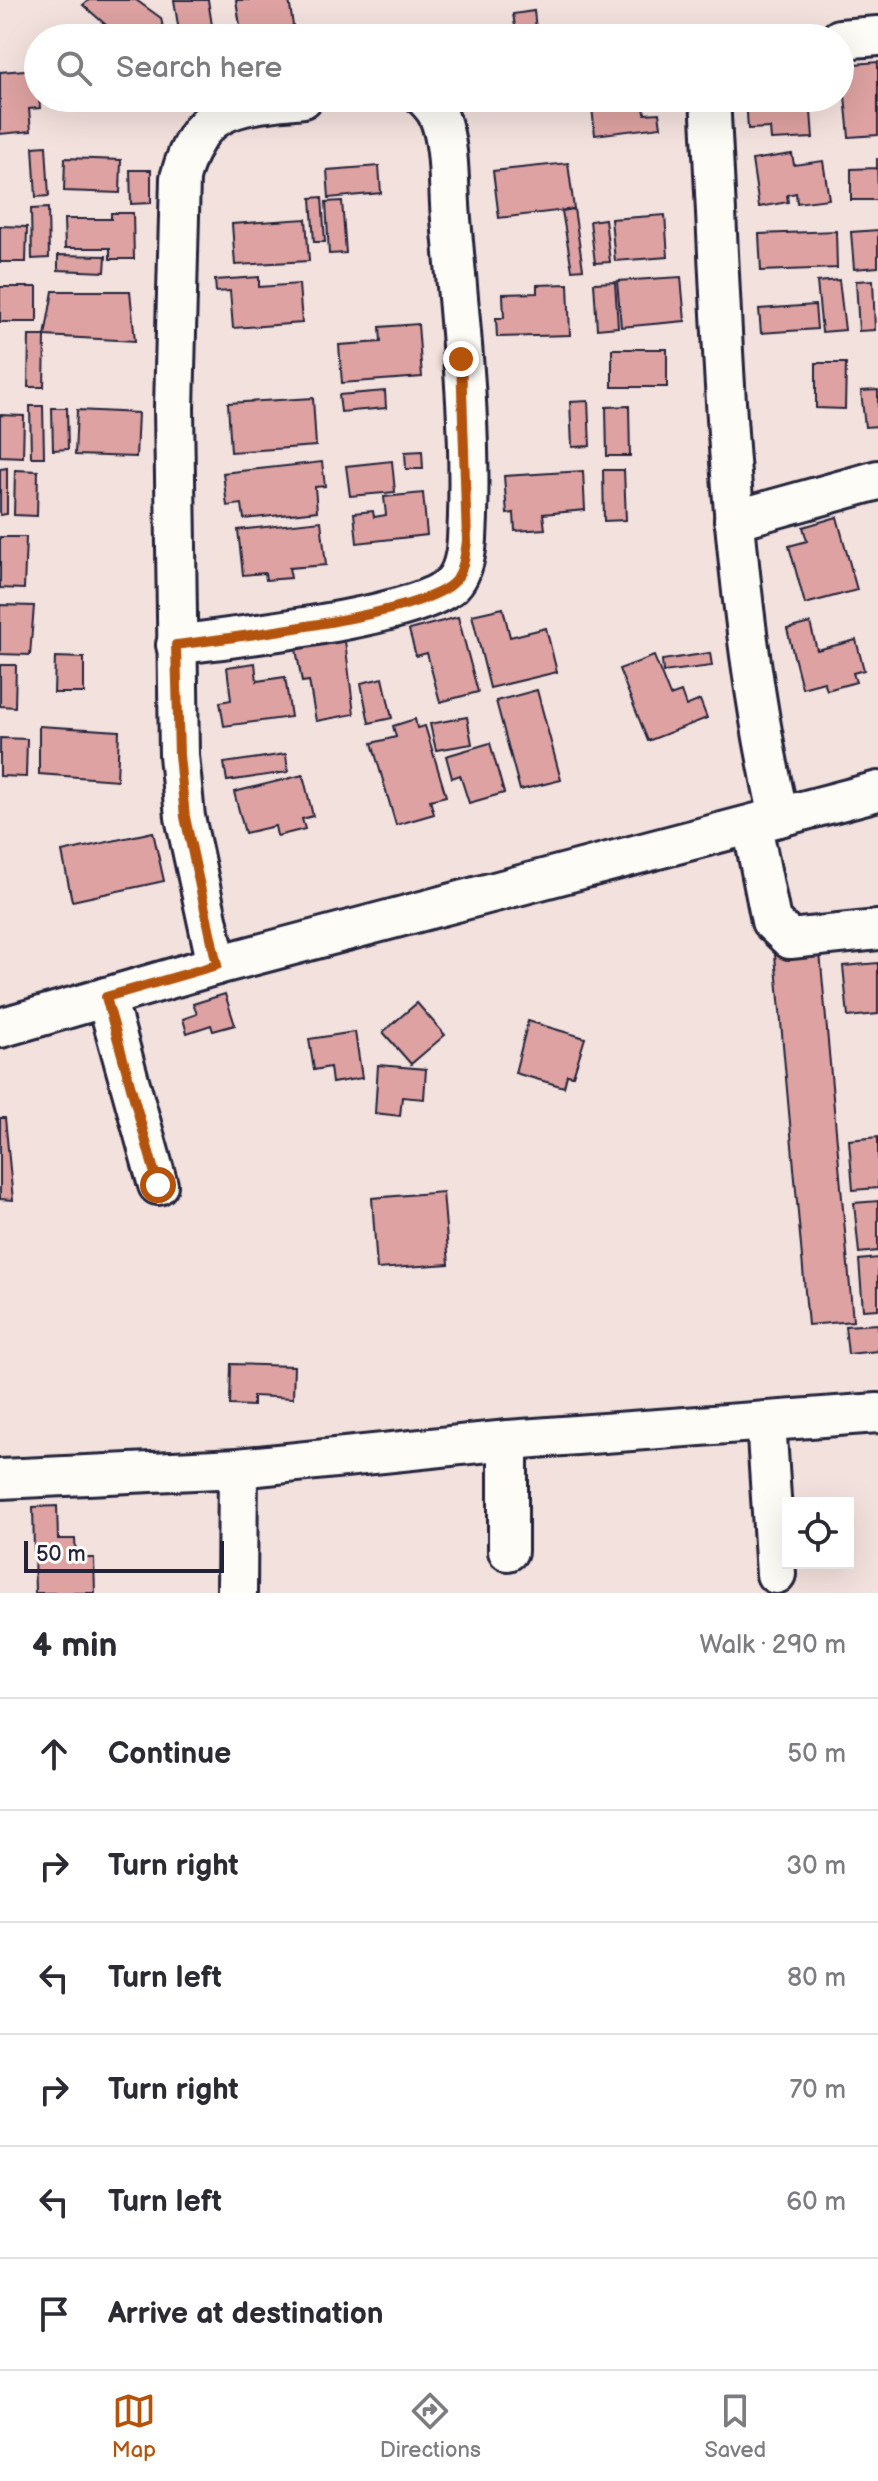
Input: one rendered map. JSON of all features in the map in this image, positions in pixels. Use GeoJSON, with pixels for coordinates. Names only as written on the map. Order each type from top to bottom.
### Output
{"type":"FeatureCollection","features":[{"type":"Feature","properties":{"kind":"street"},"geometry":{"type":"LineString","coordinates":[[854,38],[878,36]]}},
{"type":"Feature","properties":{"kind":"street"},"geometry":{"type":"LineString","coordinates":[[217,965],[185,817],[179,755],[174,408],[180,178],[188,146],[201,128],[227,112]]}},
{"type":"Feature","properties":{"kind":"street"},"geometry":{"type":"LineString","coordinates":[[176,645],[309,626],[420,601],[440,593],[455,581],[463,565],[467,541],[466,451],[451,218],[439,118],[435,112]]}},
{"type":"Feature","properties":{"kind":"street"},"geometry":{"type":"LineString","coordinates":[[711,112],[734,520],[763,744],[771,921],[790,939],[878,930]]}},
{"type":"Feature","properties":{"kind":"street"},"geometry":{"type":"LineString","coordinates":[[734,520],[878,480]]}},
{"type":"Feature","properties":{"kind":"street"},"geometry":{"type":"LineString","coordinates":[[0,1028],[217,965],[878,791]]}},
{"type":"Feature","properties":{"kind":"street"},"geometry":{"type":"LineString","coordinates":[[106,997],[158,1185]]}},
{"type":"Feature","properties":{"kind":"street"},"geometry":{"type":"LineString","coordinates":[[0,1479],[238,1468],[508,1440],[878,1413]]}},
{"type":"Feature","properties":{"kind":"street"},"geometry":{"type":"LineString","coordinates":[[766,1421],[776,1574]]}},
{"type":"Feature","properties":{"kind":"street"},"geometry":{"type":"LineString","coordinates":[[508,1440],[508,1551]]}},
{"type":"Feature","properties":{"kind":"street"},"geometry":{"type":"LineString","coordinates":[[237,1593],[238,1468]]}},
{"type":"Feature","properties":{"kind":"building"},"geometry":{"type":"Polygon","coordinates":[[[89,0],[136,0],[161,18],[162,24],[105,24],[83,5],[89,0]]]}},
{"type":"Feature","properties":{"kind":"building"},"geometry":{"type":"Polygon","coordinates":[[[174,0],[208,0],[212,24],[178,24],[174,0]]]}},
{"type":"Feature","properties":{"kind":"building"},"geometry":{"type":"Polygon","coordinates":[[[236,0],[289,0],[293,24],[240,24],[236,0]]]}},
{"type":"Feature","properties":{"kind":"building"},"geometry":{"type":"Polygon","coordinates":[[[534,11],[535,24],[515,24],[513,14],[534,11]]]}},
{"type":"Feature","properties":{"kind":"building"},"geometry":{"type":"Polygon","coordinates":[[[878,62],[878,135],[849,137],[847,112],[854,112],[854,64],[878,62]]]}},
{"type":"Feature","properties":{"kind":"building"},"geometry":{"type":"Polygon","coordinates":[[[24,70],[24,112],[29,112],[31,131],[0,134],[0,72],[24,70]]]}},
{"type":"Feature","properties":{"kind":"building"},"geometry":{"type":"Polygon","coordinates":[[[593,112],[659,113],[661,127],[595,135],[593,112]]]}},
{"type":"Feature","properties":{"kind":"building"},"geometry":{"type":"Polygon","coordinates":[[[747,112],[811,112],[813,138],[771,140],[770,128],[748,129],[747,112]]]}},
{"type":"Feature","properties":{"kind":"building"},"geometry":{"type":"Polygon","coordinates":[[[46,146],[49,196],[36,197],[33,147],[46,146]]]}},
{"type":"Feature","properties":{"kind":"building"},"geometry":{"type":"Polygon","coordinates":[[[792,154],[794,165],[823,161],[829,199],[797,203],[796,193],[787,195],[788,202],[759,207],[752,160],[792,154]]]}},
{"type":"Feature","properties":{"kind":"building"},"geometry":{"type":"Polygon","coordinates":[[[65,158],[121,160],[120,193],[64,191],[65,158]]]}},
{"type":"Feature","properties":{"kind":"building"},"geometry":{"type":"Polygon","coordinates":[[[877,158],[878,200],[851,200],[851,169],[877,168],[877,158]]]}},
{"type":"Feature","properties":{"kind":"building"},"geometry":{"type":"Polygon","coordinates":[[[568,163],[574,209],[499,218],[493,171],[568,163]]]}},
{"type":"Feature","properties":{"kind":"building"},"geometry":{"type":"Polygon","coordinates":[[[379,166],[381,193],[329,198],[327,170],[379,166]]]}},
{"type":"Feature","properties":{"kind":"building"},"geometry":{"type":"Polygon","coordinates":[[[130,170],[151,170],[151,203],[131,204],[130,170]]]}},
{"type":"Feature","properties":{"kind":"building"},"geometry":{"type":"Polygon","coordinates":[[[322,197],[325,242],[314,242],[311,198],[322,197]]]}},
{"type":"Feature","properties":{"kind":"building"},"geometry":{"type":"Polygon","coordinates":[[[342,201],[346,253],[329,254],[326,202],[342,201]]]}},
{"type":"Feature","properties":{"kind":"building"},"geometry":{"type":"Polygon","coordinates":[[[48,208],[49,258],[32,259],[31,209],[48,208]]]}},
{"type":"Feature","properties":{"kind":"building"},"geometry":{"type":"Polygon","coordinates":[[[574,209],[583,269],[572,270],[562,211],[574,209]]]}},
{"type":"Feature","properties":{"kind":"building"},"geometry":{"type":"Polygon","coordinates":[[[111,213],[133,213],[134,259],[110,259],[110,248],[65,248],[64,219],[111,219],[111,213]]]}},
{"type":"Feature","properties":{"kind":"building"},"geometry":{"type":"Polygon","coordinates":[[[665,215],[668,257],[615,261],[611,219],[665,215]]]}},
{"type":"Feature","properties":{"kind":"building"},"geometry":{"type":"Polygon","coordinates":[[[306,219],[309,261],[235,265],[232,224],[306,219]]]}},
{"type":"Feature","properties":{"kind":"building"},"geometry":{"type":"Polygon","coordinates":[[[605,219],[610,262],[595,263],[590,221],[605,219]]]}},
{"type":"Feature","properties":{"kind":"building"},"geometry":{"type":"Polygon","coordinates":[[[0,226],[27,227],[26,262],[0,262],[0,226]]]}},
{"type":"Feature","properties":{"kind":"building"},"geometry":{"type":"Polygon","coordinates":[[[878,230],[878,267],[854,269],[851,232],[878,230]]]}},
{"type":"Feature","properties":{"kind":"building"},"geometry":{"type":"Polygon","coordinates":[[[836,231],[837,268],[761,271],[759,234],[836,231]]]}},
{"type":"Feature","properties":{"kind":"building"},"geometry":{"type":"Polygon","coordinates":[[[58,255],[106,256],[105,272],[58,270],[58,255]]]}},
{"type":"Feature","properties":{"kind":"building"},"geometry":{"type":"Polygon","coordinates":[[[259,277],[259,287],[299,284],[302,323],[233,328],[230,291],[216,292],[215,280],[259,277]]]}},
{"type":"Feature","properties":{"kind":"building"},"geometry":{"type":"Polygon","coordinates":[[[681,277],[685,321],[621,327],[617,281],[681,277]]]}},
{"type":"Feature","properties":{"kind":"building"},"geometry":{"type":"Polygon","coordinates":[[[839,280],[845,330],[822,332],[817,282],[839,280]]]}},
{"type":"Feature","properties":{"kind":"building"},"geometry":{"type":"Polygon","coordinates":[[[873,280],[875,330],[859,331],[856,281],[873,280]]]}},
{"type":"Feature","properties":{"kind":"building"},"geometry":{"type":"Polygon","coordinates":[[[615,282],[618,327],[597,329],[594,283],[615,282]]]}},
{"type":"Feature","properties":{"kind":"building"},"geometry":{"type":"Polygon","coordinates":[[[568,284],[570,335],[497,337],[496,318],[504,318],[503,294],[537,293],[537,285],[568,284]]]}},
{"type":"Feature","properties":{"kind":"building"},"geometry":{"type":"Polygon","coordinates":[[[0,287],[37,287],[37,322],[0,322],[0,287]]]}},
{"type":"Feature","properties":{"kind":"building"},"geometry":{"type":"Polygon","coordinates":[[[53,291],[130,291],[135,341],[45,336],[53,291]]]}},
{"type":"Feature","properties":{"kind":"building"},"geometry":{"type":"Polygon","coordinates":[[[815,305],[817,329],[761,333],[759,309],[815,305]]]}},
{"type":"Feature","properties":{"kind":"building"},"geometry":{"type":"Polygon","coordinates":[[[418,324],[422,377],[342,383],[339,345],[381,342],[380,327],[418,324]]]}},
{"type":"Feature","properties":{"kind":"building"},"geometry":{"type":"Polygon","coordinates":[[[29,336],[45,336],[44,387],[28,387],[29,336]]]}},
{"type":"Feature","properties":{"kind":"building"},"geometry":{"type":"Polygon","coordinates":[[[612,349],[667,349],[667,387],[612,387],[612,349]]]}},
{"type":"Feature","properties":{"kind":"building"},"geometry":{"type":"Polygon","coordinates":[[[816,363],[846,363],[845,409],[816,408],[816,363]]]}},
{"type":"Feature","properties":{"kind":"building"},"geometry":{"type":"Polygon","coordinates":[[[878,390],[878,426],[865,427],[861,391],[878,390]]]}},
{"type":"Feature","properties":{"kind":"building"},"geometry":{"type":"Polygon","coordinates":[[[385,391],[386,408],[341,412],[339,395],[385,391]]]}},
{"type":"Feature","properties":{"kind":"building"},"geometry":{"type":"Polygon","coordinates":[[[313,398],[316,446],[231,452],[228,403],[313,398]]]}},
{"type":"Feature","properties":{"kind":"building"},"geometry":{"type":"Polygon","coordinates":[[[588,401],[590,446],[572,447],[570,402],[588,401]]]}},
{"type":"Feature","properties":{"kind":"building"},"geometry":{"type":"Polygon","coordinates":[[[30,406],[43,406],[44,457],[31,457],[30,406]]]}},
{"type":"Feature","properties":{"kind":"building"},"geometry":{"type":"Polygon","coordinates":[[[629,406],[630,456],[607,456],[606,407],[629,406]]]}},
{"type":"Feature","properties":{"kind":"building"},"geometry":{"type":"Polygon","coordinates":[[[52,408],[67,408],[68,449],[53,450],[52,408]]]}},
{"type":"Feature","properties":{"kind":"building"},"geometry":{"type":"Polygon","coordinates":[[[77,410],[138,413],[136,457],[75,455],[77,410]]]}},
{"type":"Feature","properties":{"kind":"building"},"geometry":{"type":"Polygon","coordinates":[[[0,415],[24,416],[23,457],[0,456],[0,415]]]}},
{"type":"Feature","properties":{"kind":"building"},"geometry":{"type":"Polygon","coordinates":[[[422,451],[423,469],[406,469],[405,452],[422,451]]]}},
{"type":"Feature","properties":{"kind":"building"},"geometry":{"type":"Polygon","coordinates":[[[392,461],[395,492],[350,496],[346,466],[392,461]]]}},
{"type":"Feature","properties":{"kind":"building"},"geometry":{"type":"Polygon","coordinates":[[[322,462],[325,486],[315,487],[317,511],[244,519],[242,504],[227,506],[223,473],[322,462]]]}},
{"type":"Feature","properties":{"kind":"building"},"geometry":{"type":"Polygon","coordinates":[[[7,468],[7,514],[0,515],[0,469],[7,468]]]}},
{"type":"Feature","properties":{"kind":"building"},"geometry":{"type":"Polygon","coordinates":[[[15,470],[38,471],[37,516],[14,515],[15,470]]]}},
{"type":"Feature","properties":{"kind":"building"},"geometry":{"type":"Polygon","coordinates":[[[603,470],[624,470],[626,520],[604,521],[603,470]]]}},
{"type":"Feature","properties":{"kind":"building"},"geometry":{"type":"Polygon","coordinates":[[[583,471],[585,510],[543,514],[545,529],[515,531],[514,513],[507,514],[504,476],[583,471]]]}},
{"type":"Feature","properties":{"kind":"building"},"geometry":{"type":"Polygon","coordinates":[[[423,493],[427,535],[357,543],[354,513],[373,511],[374,517],[386,515],[384,497],[423,493]]]}},
{"type":"Feature","properties":{"kind":"building"},"geometry":{"type":"Polygon","coordinates":[[[837,517],[857,590],[805,604],[789,546],[807,541],[803,527],[837,517]]]}},
{"type":"Feature","properties":{"kind":"building"},"geometry":{"type":"Polygon","coordinates":[[[321,521],[326,565],[289,568],[291,578],[266,580],[265,573],[243,575],[238,530],[321,521]]]}},
{"type":"Feature","properties":{"kind":"building"},"geometry":{"type":"Polygon","coordinates":[[[0,537],[26,537],[24,589],[0,588],[0,537]]]}},
{"type":"Feature","properties":{"kind":"building"},"geometry":{"type":"Polygon","coordinates":[[[0,605],[34,606],[30,655],[0,654],[0,605]]]}},
{"type":"Feature","properties":{"kind":"building"},"geometry":{"type":"Polygon","coordinates":[[[503,608],[510,637],[546,628],[557,672],[490,688],[472,615],[503,608]]]}},
{"type":"Feature","properties":{"kind":"building"},"geometry":{"type":"Polygon","coordinates":[[[458,617],[478,692],[440,702],[427,653],[416,656],[409,630],[458,617]]]}},
{"type":"Feature","properties":{"kind":"building"},"geometry":{"type":"Polygon","coordinates":[[[810,623],[817,650],[856,640],[864,670],[853,673],[856,682],[827,690],[824,682],[802,688],[787,629],[810,623]]]}},
{"type":"Feature","properties":{"kind":"building"},"geometry":{"type":"Polygon","coordinates":[[[345,641],[354,714],[316,721],[309,681],[302,682],[296,649],[345,641]]]}},
{"type":"Feature","properties":{"kind":"building"},"geometry":{"type":"Polygon","coordinates":[[[710,653],[712,666],[663,672],[662,660],[710,653]]]}},
{"type":"Feature","properties":{"kind":"building"},"geometry":{"type":"Polygon","coordinates":[[[654,656],[670,696],[681,692],[686,706],[700,700],[707,718],[648,741],[619,669],[654,656]]]}},
{"type":"Feature","properties":{"kind":"building"},"geometry":{"type":"Polygon","coordinates":[[[55,657],[84,658],[84,693],[54,693],[55,657]]]}},
{"type":"Feature","properties":{"kind":"building"},"geometry":{"type":"Polygon","coordinates":[[[255,663],[257,681],[285,677],[291,717],[224,726],[220,702],[231,700],[227,667],[255,663]]]}},
{"type":"Feature","properties":{"kind":"building"},"geometry":{"type":"Polygon","coordinates":[[[0,665],[16,665],[15,707],[0,706],[0,665]]]}},
{"type":"Feature","properties":{"kind":"building"},"geometry":{"type":"Polygon","coordinates":[[[383,678],[392,718],[369,723],[361,683],[383,678]]]}},
{"type":"Feature","properties":{"kind":"building"},"geometry":{"type":"Polygon","coordinates":[[[537,690],[561,780],[520,790],[496,701],[537,690]]]}},
{"type":"Feature","properties":{"kind":"building"},"geometry":{"type":"Polygon","coordinates":[[[467,717],[472,744],[436,750],[430,724],[467,717]]]}},
{"type":"Feature","properties":{"kind":"building"},"geometry":{"type":"Polygon","coordinates":[[[415,719],[417,728],[425,726],[446,796],[430,800],[434,814],[396,825],[372,743],[396,737],[393,726],[415,719]]]}},
{"type":"Feature","properties":{"kind":"building"},"geometry":{"type":"Polygon","coordinates":[[[39,726],[119,731],[117,780],[39,774],[39,726]]]}},
{"type":"Feature","properties":{"kind":"building"},"geometry":{"type":"Polygon","coordinates":[[[0,738],[27,739],[26,777],[0,776],[0,738]]]}},
{"type":"Feature","properties":{"kind":"building"},"geometry":{"type":"Polygon","coordinates":[[[490,743],[504,793],[469,803],[460,775],[452,778],[446,756],[490,743]]]}},
{"type":"Feature","properties":{"kind":"building"},"geometry":{"type":"Polygon","coordinates":[[[286,754],[288,772],[227,781],[224,763],[286,754]]]}},
{"type":"Feature","properties":{"kind":"building"},"geometry":{"type":"Polygon","coordinates":[[[303,775],[313,816],[302,819],[305,829],[277,836],[275,826],[245,833],[234,792],[303,775]]]}},
{"type":"Feature","properties":{"kind":"building"},"geometry":{"type":"Polygon","coordinates":[[[153,832],[164,881],[72,901],[62,852],[153,832]]]}},
{"type":"Feature","properties":{"kind":"building"},"geometry":{"type":"Polygon","coordinates":[[[820,952],[853,1321],[808,1325],[775,955],[820,952]]]}},
{"type":"Feature","properties":{"kind":"building"},"geometry":{"type":"Polygon","coordinates":[[[878,963],[878,1014],[848,1017],[843,966],[878,963]]]}},
{"type":"Feature","properties":{"kind":"building"},"geometry":{"type":"Polygon","coordinates":[[[225,994],[235,1025],[213,1031],[211,1025],[187,1033],[183,1019],[197,1014],[193,1004],[225,994]]]}},
{"type":"Feature","properties":{"kind":"building"},"geometry":{"type":"Polygon","coordinates":[[[417,1003],[445,1035],[411,1064],[383,1032],[417,1003]]]}},
{"type":"Feature","properties":{"kind":"building"},"geometry":{"type":"Polygon","coordinates":[[[528,1021],[585,1038],[573,1076],[567,1075],[564,1087],[515,1073],[528,1021]]]}},
{"type":"Feature","properties":{"kind":"building"},"geometry":{"type":"Polygon","coordinates":[[[355,1032],[362,1078],[332,1083],[330,1067],[314,1070],[309,1039],[355,1032]]]}},
{"type":"Feature","properties":{"kind":"building"},"geometry":{"type":"Polygon","coordinates":[[[378,1065],[426,1069],[424,1099],[402,1097],[400,1116],[375,1113],[378,1065]]]}},
{"type":"Feature","properties":{"kind":"building"},"geometry":{"type":"Polygon","coordinates":[[[0,1118],[5,1118],[13,1200],[0,1199],[0,1118]]]}},
{"type":"Feature","properties":{"kind":"building"},"geometry":{"type":"Polygon","coordinates":[[[878,1137],[878,1188],[853,1190],[849,1140],[878,1137]]]}},
{"type":"Feature","properties":{"kind":"building"},"geometry":{"type":"Polygon","coordinates":[[[443,1192],[449,1264],[377,1269],[372,1198],[443,1192]]]}},
{"type":"Feature","properties":{"kind":"building"},"geometry":{"type":"Polygon","coordinates":[[[878,1201],[878,1251],[859,1253],[854,1203],[878,1201]]]}},
{"type":"Feature","properties":{"kind":"building"},"geometry":{"type":"Polygon","coordinates":[[[878,1258],[878,1309],[863,1310],[859,1260],[878,1258]]]}},
{"type":"Feature","properties":{"kind":"building"},"geometry":{"type":"Polygon","coordinates":[[[878,1324],[878,1351],[848,1354],[845,1326],[878,1324]]]}},
{"type":"Feature","properties":{"kind":"building"},"geometry":{"type":"Polygon","coordinates":[[[231,1364],[294,1366],[293,1398],[253,1396],[253,1406],[230,1405],[231,1364]]]}},
{"type":"Feature","properties":{"kind":"building"},"geometry":{"type":"Polygon","coordinates":[[[57,1506],[58,1539],[75,1539],[76,1558],[94,1558],[95,1593],[35,1593],[33,1507],[57,1506]]]}},
{"type":"Feature","properties":{"kind":"route"},"geometry":{"type":"LineString","coordinates":[[158,1185],[106,997],[217,965],[185,817],[179,755],[176,645],[309,626],[420,601],[440,593],[455,581],[463,565],[467,541],[461,359]]}}]}
